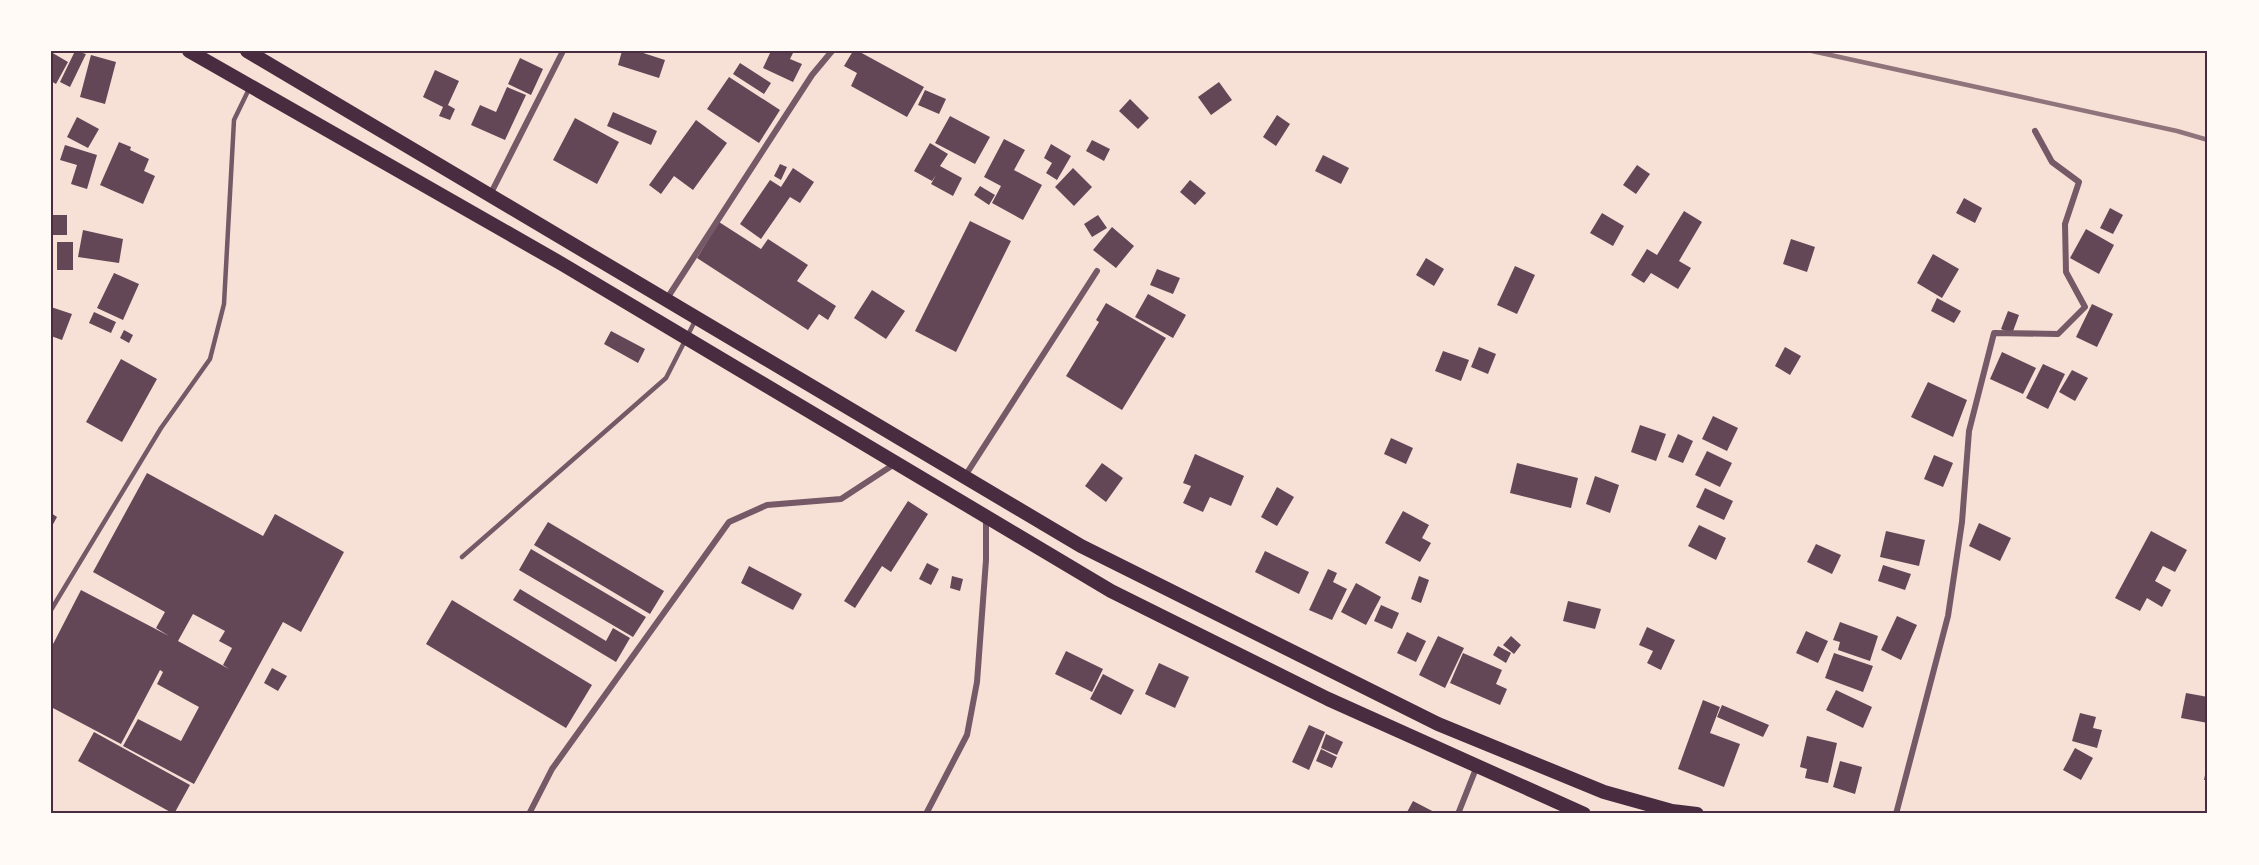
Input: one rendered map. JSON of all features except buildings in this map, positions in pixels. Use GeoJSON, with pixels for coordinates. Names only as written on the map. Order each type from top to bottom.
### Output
{"type":"FeatureCollection","features":[{"type":"Feature","properties":{"kind":"highway"},"geometry":{"type":"LineString","coordinates":[[189,51],[687,339],[1111,591],[1328,699],[1584,814]]}},
{"type":"Feature","properties":{"kind":"highway"},"geometry":{"type":"LineString","coordinates":[[253,52],[489,196],[1082,546],[1438,724],[1604,792],[1672,811],[1697,814]]}},
{"type":"Feature","properties":{"kind":"street"},"geometry":{"type":"LineString","coordinates":[[489,196],[563,51]]}},
{"type":"Feature","properties":{"kind":"street"},"geometry":{"type":"LineString","coordinates":[[665,300],[812,75],[832,51]]}},
{"type":"Feature","properties":{"kind":"street"},"geometry":{"type":"LineString","coordinates":[[1896,814],[1948,616],[1962,522],[1968,431],[1994,333],[2058,334],[2085,307],[2066,272],[2065,224],[2079,182],[2052,162],[2035,130]]}},
{"type":"Feature","properties":{"kind":"street"},"geometry":{"type":"LineString","coordinates":[[965,477],[1097,271]]}},
{"type":"Feature","properties":{"kind":"street"},"geometry":{"type":"LineString","coordinates":[[529,814],[552,769],[729,522],[767,505],[841,499],[897,463]]}},
{"type":"Feature","properties":{"kind":"street"},"geometry":{"type":"LineString","coordinates":[[926,814],[967,735],[977,682],[986,560],[986,516]]}},
{"type":"Feature","properties":{"kind":"street"},"geometry":{"type":"LineString","coordinates":[[1458,814],[1478,766]]}},
{"type":"Feature","properties":{"kind":"lane"},"geometry":{"type":"LineString","coordinates":[[51,610],[161,428],[210,359],[224,304],[234,120],[250,86]]}},
{"type":"Feature","properties":{"kind":"lane"},"geometry":{"type":"LineString","coordinates":[[462,557],[666,378],[696,319]]}},
{"type":"Feature","properties":{"kind":"railway"},"geometry":{"type":"LineString","coordinates":[[1812,51],[2177,131],[2208,140]]}}]}
